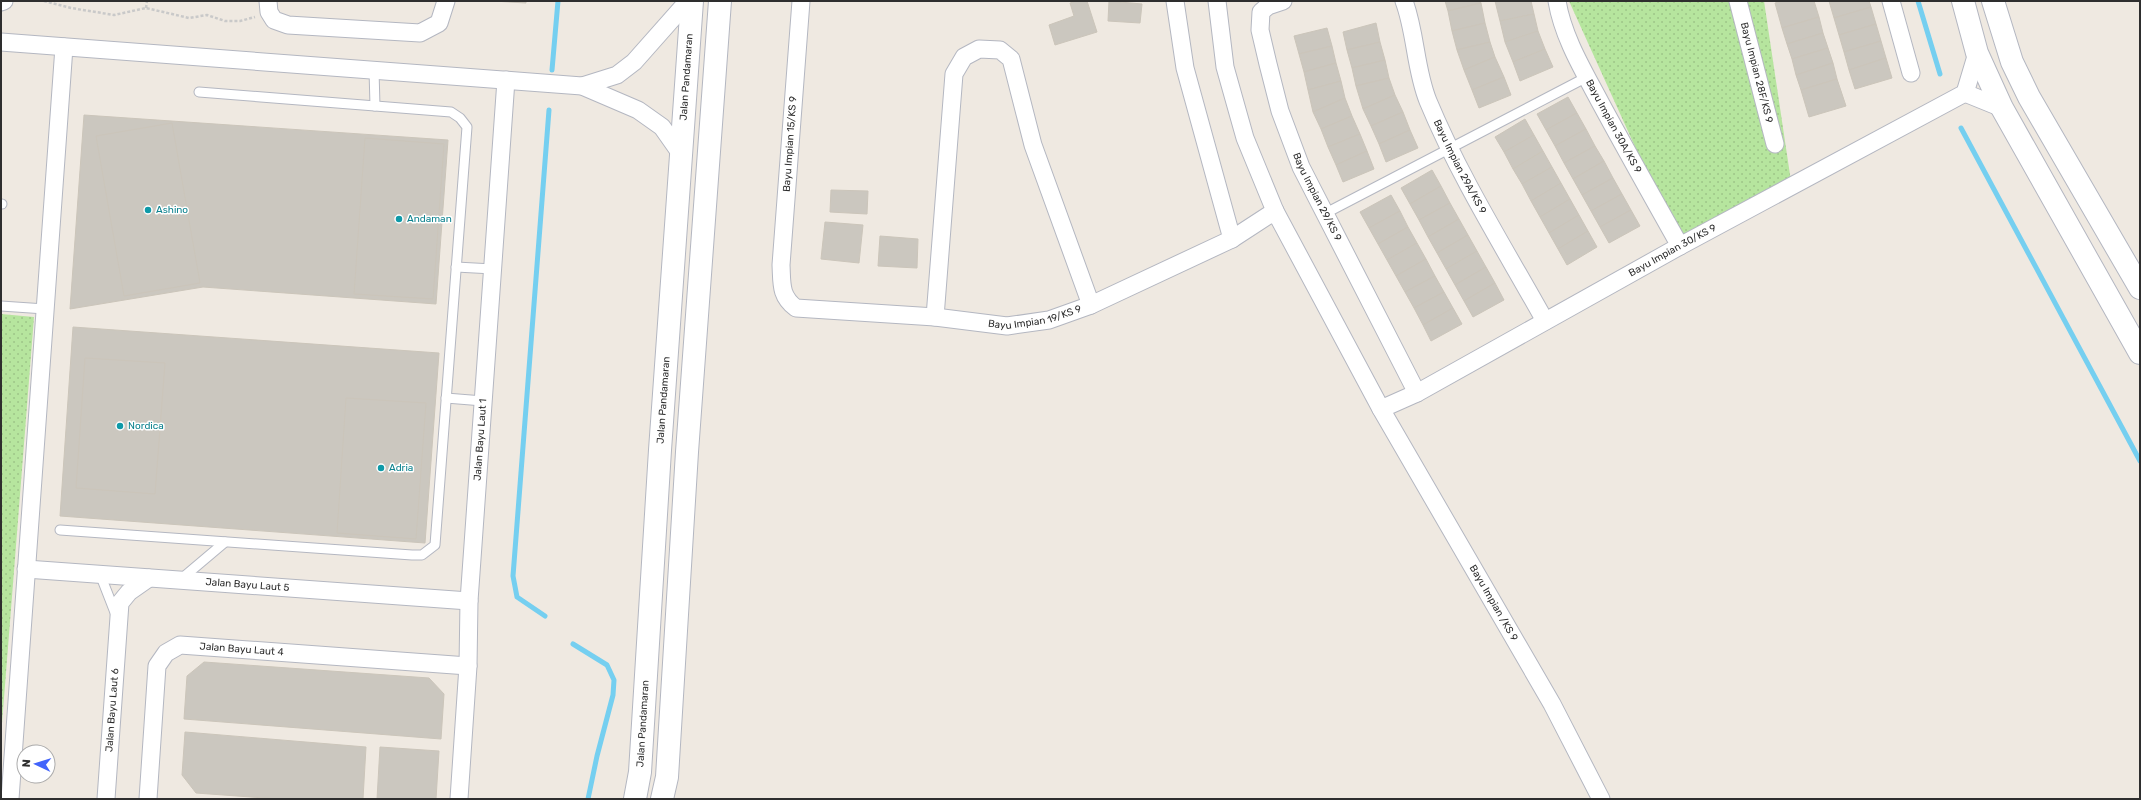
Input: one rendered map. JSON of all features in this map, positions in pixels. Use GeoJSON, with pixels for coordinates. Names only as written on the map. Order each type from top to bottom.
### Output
{"type":"FeatureCollection","features":[{"type":"Feature","properties":{"kind":"main road","name":"Jalan Pandamaran"},"geometry":{"type":"LineString","coordinates":[[635,799],[640,772],[660,450],[692,1]]}},
{"type":"Feature","properties":{"kind":"main road"},"geometry":{"type":"LineString","coordinates":[[662,799],[667,777],[687,452],[720,1]]}},
{"type":"Feature","properties":{"kind":"main road"},"geometry":{"type":"LineString","coordinates":[[1963,1],[1977,53],[2002,108],[2140,353]]}},
{"type":"Feature","properties":{"kind":"main road"},"geometry":{"type":"LineString","coordinates":[[1994,1],[2012,62],[2029,97],[2140,288]]}},
{"type":"Feature","properties":{"kind":"street"},"geometry":{"type":"LineString","coordinates":[[269,6],[274,20],[288,25],[420,33],[439,23],[446,1]]}},
{"type":"Feature","properties":{"kind":"street"},"geometry":{"type":"LineString","coordinates":[[582,86],[617,75],[634,62],[688,1]]}},
{"type":"Feature","properties":{"kind":"street","name":"Bayu Impian 15/KS 9"},"geometry":{"type":"LineString","coordinates":[[782,288],[781,265],[801,1]]}},
{"type":"Feature","properties":{"kind":"street"},"geometry":{"type":"LineString","coordinates":[[1175,1],[1185,68],[1232,239]]}},
{"type":"Feature","properties":{"kind":"street","name":"Bayu Impian /KS 9"},"geometry":{"type":"LineString","coordinates":[[1217,1],[1225,67],[1245,138],[1275,211],[1381,409],[1552,704],[1601,799]]}},
{"type":"Feature","properties":{"kind":"street","name":"Bayu Impian 29/KS 9"},"geometry":{"type":"LineString","coordinates":[[1283,1],[1268,6],[1261,12],[1260,30],[1280,111],[1301,167],[1417,393]]}},
{"type":"Feature","properties":{"kind":"street","name":"Bayu Impian 29A/KS 9"},"geometry":{"type":"LineString","coordinates":[[1404,1],[1411,27],[1415,57],[1427,100],[1449,148],[1545,321]]}},
{"type":"Feature","properties":{"kind":"street","name":"Bayu Impian 30A/KS 9"},"geometry":{"type":"LineString","coordinates":[[1557,1],[1559,13],[1572,47],[1587,78],[1680,246]]}},
{"type":"Feature","properties":{"kind":"street","name":"Bayu Impian 28F/KS 9"},"geometry":{"type":"LineString","coordinates":[[1738,1],[1775,144]]}},
{"type":"Feature","properties":{"kind":"street"},"geometry":{"type":"LineString","coordinates":[[1891,1],[1911,73]]}},
{"type":"Feature","properties":{"kind":"street"},"geometry":{"type":"LineString","coordinates":[[1,42],[582,86],[638,110],[662,127],[681,154]]}},
{"type":"Feature","properties":{"kind":"street"},"geometry":{"type":"LineString","coordinates":[[10,799],[64,47]]}},
{"type":"Feature","properties":{"kind":"street"},"geometry":{"type":"LineString","coordinates":[[935,317],[954,74],[964,57],[980,48],[1000,50],[1011,59],[1032,145],[1091,305]]}},
{"type":"Feature","properties":{"kind":"street"},"geometry":{"type":"LineString","coordinates":[[1977,53],[1966,94],[2002,108]]}},
{"type":"Feature","properties":{"kind":"street","name":"Jalan Bayu Laut 1"},"geometry":{"type":"LineString","coordinates":[[459,799],[468,666],[469,601],[506,80]]}},
{"type":"Feature","properties":{"kind":"street","name":"Bayu Impian 30/KS 9"},"geometry":{"type":"LineString","coordinates":[[1381,409],[1417,393],[1545,321],[1613,285],[1680,246],[1966,94]]}},
{"type":"Feature","properties":{"kind":"street","name":"Bayu Impian 19/KS 9"},"geometry":{"type":"LineString","coordinates":[[782,288],[787,301],[796,308],[935,317],[1007,326],[1049,320],[1091,305],[1232,239],[1275,211]]}},
{"type":"Feature","properties":{"kind":"street","name":"Jalan Bayu Laut 5"},"geometry":{"type":"LineString","coordinates":[[26,569],[469,601]]}},
{"type":"Feature","properties":{"kind":"street","name":"Jalan Bayu Laut 6"},"geometry":{"type":"LineString","coordinates":[[106,799],[120,603],[129,592],[149,578]]}},
{"type":"Feature","properties":{"kind":"street","name":"Jalan Bayu Laut 4"},"geometry":{"type":"LineString","coordinates":[[148,799],[157,666],[166,653],[180,645],[468,666]]}},
{"type":"Feature","properties":{"kind":"lane"},"geometry":{"type":"LineString","coordinates":[[374,70],[375,106]]}},
{"type":"Feature","properties":{"kind":"lane"},"geometry":{"type":"LineString","coordinates":[[1324,214],[1449,148],[1587,78]]}},
{"type":"Feature","properties":{"kind":"lane"},"geometry":{"type":"LineString","coordinates":[[60,530],[422,555],[435,545],[467,127],[460,118],[451,112],[199,92]]}},
{"type":"Feature","properties":{"kind":"lane"},"geometry":{"type":"LineString","coordinates":[[456,267],[492,269]]}},
{"type":"Feature","properties":{"kind":"lane"},"geometry":{"type":"LineString","coordinates":[[1,306],[45,309]]}},
{"type":"Feature","properties":{"kind":"lane"},"geometry":{"type":"LineString","coordinates":[[446,398],[483,401]]}},
{"type":"Feature","properties":{"kind":"lane"},"geometry":{"type":"LineString","coordinates":[[180,580],[225,542]]}},
{"type":"Feature","properties":{"kind":"lane","name":"Jalan Bayu Laut 6"},"geometry":{"type":"LineString","coordinates":[[100,574],[118,622]]}},
{"type":"Feature","properties":{"kind":"path"},"geometry":{"type":"LineString","coordinates":[[44,1],[71,8],[114,15],[146,8],[189,18],[207,15],[225,21],[240,21],[269,6]]}},
{"type":"Feature","properties":{"kind":"path"},"geometry":{"type":"LineString","coordinates":[[146,8],[147,1]]}},
{"type":"Feature","properties":{"kind":"green space"},"geometry":{"type":"Polygon","coordinates":[[[1569,1],[1764,1],[1792,188],[1680,246],[1569,1]]]}},
{"type":"Feature","properties":{"kind":"green space"},"geometry":{"type":"Polygon","coordinates":[[[1,314],[34,317],[1,736],[1,314]]]}},
{"type":"Feature","properties":{"kind":"building"},"geometry":{"type":"Polygon","coordinates":[[[493,1],[526,1],[526,3],[493,1]]]}},
{"type":"Feature","properties":{"kind":"building"},"geometry":{"type":"Polygon","coordinates":[[[1076,1],[1087,1],[1097,32],[1055,45],[1049,25],[1074,16],[1070,3],[1076,1]]]}},
{"type":"Feature","properties":{"kind":"building"},"geometry":{"type":"Polygon","coordinates":[[[1109,1],[1142,4],[1140,23],[1108,21],[1109,1]]]}},
{"type":"Feature","properties":{"kind":"building"},"geometry":{"type":"Polygon","coordinates":[[[1445,1],[1480,1],[1481,3],[1448,11],[1445,1]]]}},
{"type":"Feature","properties":{"kind":"building"},"geometry":{"type":"Polygon","coordinates":[[[1495,1],[1531,1],[1534,14],[1500,21],[1495,1]]]}},
{"type":"Feature","properties":{"kind":"building"},"geometry":{"type":"Polygon","coordinates":[[[1782,1],[1814,1],[1819,17],[1782,28],[1775,3],[1782,1]]]}},
{"type":"Feature","properties":{"kind":"building"},"geometry":{"type":"Polygon","coordinates":[[[1829,1],[1869,1],[1871,7],[1834,18],[1829,1]]]}},
{"type":"Feature","properties":{"kind":"building"},"geometry":{"type":"Polygon","coordinates":[[[1481,3],[1485,23],[1452,31],[1448,11],[1481,3]]]}},
{"type":"Feature","properties":{"kind":"building"},"geometry":{"type":"Polygon","coordinates":[[[1871,7],[1876,24],[1839,35],[1834,18],[1871,7]]]}},
{"type":"Feature","properties":{"kind":"building"},"geometry":{"type":"Polygon","coordinates":[[[1534,14],[1538,31],[1505,42],[1500,21],[1534,14]]]}},
{"type":"Feature","properties":{"kind":"building"},"geometry":{"type":"Polygon","coordinates":[[[1819,17],[1823,33],[1787,44],[1782,28],[1819,17]]]}},
{"type":"Feature","properties":{"kind":"building"},"geometry":{"type":"Polygon","coordinates":[[[1376,23],[1380,42],[1347,50],[1343,32],[1376,23]]]}},
{"type":"Feature","properties":{"kind":"building"},"geometry":{"type":"Polygon","coordinates":[[[1485,23],[1490,42],[1457,50],[1452,31],[1485,23]]]}},
{"type":"Feature","properties":{"kind":"building"},"geometry":{"type":"Polygon","coordinates":[[[1876,24],[1881,41],[1844,52],[1839,35],[1876,24]]]}},
{"type":"Feature","properties":{"kind":"building"},"geometry":{"type":"Polygon","coordinates":[[[1327,28],[1332,46],[1299,54],[1294,36],[1327,28]]]}},
{"type":"Feature","properties":{"kind":"building"},"geometry":{"type":"Polygon","coordinates":[[[1538,31],[1545,49],[1513,62],[1505,42],[1538,31]]]}},
{"type":"Feature","properties":{"kind":"building"},"geometry":{"type":"Polygon","coordinates":[[[1823,33],[1828,48],[1792,59],[1787,44],[1823,33]]]}},
{"type":"Feature","properties":{"kind":"building"},"geometry":{"type":"Polygon","coordinates":[[[1881,41],[1886,58],[1849,70],[1844,52],[1881,41]]]}},
{"type":"Feature","properties":{"kind":"building"},"geometry":{"type":"Polygon","coordinates":[[[1380,42],[1385,60],[1352,68],[1347,50],[1380,42]]]}},
{"type":"Feature","properties":{"kind":"building"},"geometry":{"type":"Polygon","coordinates":[[[1490,42],[1495,57],[1464,70],[1457,50],[1490,42]]]}},
{"type":"Feature","properties":{"kind":"building"},"geometry":{"type":"Polygon","coordinates":[[[1332,46],[1336,63],[1304,72],[1299,54],[1332,46]]]}},
{"type":"Feature","properties":{"kind":"building"},"geometry":{"type":"Polygon","coordinates":[[[1828,48],[1833,63],[1796,75],[1792,59],[1828,48]]]}},
{"type":"Feature","properties":{"kind":"building"},"geometry":{"type":"Polygon","coordinates":[[[1545,49],[1553,67],[1520,81],[1513,62],[1545,49]]]}},
{"type":"Feature","properties":{"kind":"building"},"geometry":{"type":"Polygon","coordinates":[[[1495,57],[1504,77],[1472,90],[1464,70],[1495,57]]]}},
{"type":"Feature","properties":{"kind":"building"},"geometry":{"type":"Polygon","coordinates":[[[1886,58],[1892,78],[1855,89],[1849,70],[1886,58]]]}},
{"type":"Feature","properties":{"kind":"building"},"geometry":{"type":"Polygon","coordinates":[[[1385,60],[1389,78],[1356,86],[1352,68],[1385,60]]]}},
{"type":"Feature","properties":{"kind":"building"},"geometry":{"type":"Polygon","coordinates":[[[1336,63],[1341,81],[1308,90],[1304,72],[1336,63]]]}},
{"type":"Feature","properties":{"kind":"building"},"geometry":{"type":"Polygon","coordinates":[[[1833,63],[1837,79],[1801,90],[1796,75],[1833,63]]]}},
{"type":"Feature","properties":{"kind":"building"},"geometry":{"type":"Polygon","coordinates":[[[1504,77],[1511,95],[1479,108],[1472,90],[1504,77]]]}},
{"type":"Feature","properties":{"kind":"building"},"geometry":{"type":"Polygon","coordinates":[[[1389,78],[1395,95],[1363,109],[1356,86],[1389,78]]]}},
{"type":"Feature","properties":{"kind":"building"},"geometry":{"type":"Polygon","coordinates":[[[1837,79],[1846,106],[1809,117],[1801,90],[1837,79]]]}},
{"type":"Feature","properties":{"kind":"building"},"geometry":{"type":"Polygon","coordinates":[[[1341,81],[1345,98],[1313,112],[1308,90],[1341,81]]]}},
{"type":"Feature","properties":{"kind":"building"},"geometry":{"type":"Polygon","coordinates":[[[1395,95],[1403,112],[1371,126],[1363,109],[1395,95]]]}},
{"type":"Feature","properties":{"kind":"building"},"geometry":{"type":"Polygon","coordinates":[[[1568,97],[1577,113],[1546,130],[1537,114],[1568,97]]]}},
{"type":"Feature","properties":{"kind":"building"},"geometry":{"type":"Polygon","coordinates":[[[1345,98],[1352,116],[1321,129],[1313,112],[1345,98]]]}},
{"type":"Feature","properties":{"kind":"building"},"geometry":{"type":"Polygon","coordinates":[[[1403,112],[1410,130],[1379,144],[1371,126],[1403,112]]]}},
{"type":"Feature","properties":{"kind":"building"},"geometry":{"type":"Polygon","coordinates":[[[1577,113],[1586,129],[1555,146],[1546,130],[1577,113]]]}},
{"type":"Feature","properties":{"kind":"building"},"geometry":{"type":"Polygon","coordinates":[[[84,115],[448,140],[436,304],[203,287],[70,309],[84,115]]]}},
{"type":"Feature","properties":{"kind":"building"},"geometry":{"type":"Polygon","coordinates":[[[1352,116],[1360,134],[1328,147],[1321,129],[1352,116]]]}},
{"type":"Feature","properties":{"kind":"building"},"geometry":{"type":"Polygon","coordinates":[[[1525,119],[1534,135],[1504,152],[1495,137],[1525,119]]]}},
{"type":"Feature","properties":{"kind":"building","name":"Ashino"},"geometry":{"type":"Polygon","coordinates":[[[172,123],[200,283],[124,296],[96,136],[172,123]]]}},
{"type":"Feature","properties":{"kind":"building"},"geometry":{"type":"Polygon","coordinates":[[[1586,129],[1595,146],[1564,163],[1555,146],[1586,129]]]}},
{"type":"Feature","properties":{"kind":"building"},"geometry":{"type":"Polygon","coordinates":[[[1410,130],[1418,148],[1386,162],[1379,144],[1410,130]]]}},
{"type":"Feature","properties":{"kind":"building"},"geometry":{"type":"Polygon","coordinates":[[[1360,134],[1367,151],[1336,165],[1328,147],[1360,134]]]}},
{"type":"Feature","properties":{"kind":"building"},"geometry":{"type":"Polygon","coordinates":[[[1534,135],[1543,151],[1513,169],[1504,152],[1534,135]]]}},
{"type":"Feature","properties":{"kind":"building","name":"Andaman"},"geometry":{"type":"Polygon","coordinates":[[[365,138],[444,144],[433,299],[354,294],[365,138]]]}},
{"type":"Feature","properties":{"kind":"building"},"geometry":{"type":"Polygon","coordinates":[[[1595,146],[1604,161],[1573,179],[1564,163],[1595,146]]]}},
{"type":"Feature","properties":{"kind":"building"},"geometry":{"type":"Polygon","coordinates":[[[1367,151],[1374,169],[1343,182],[1336,165],[1367,151]]]}},
{"type":"Feature","properties":{"kind":"building"},"geometry":{"type":"Polygon","coordinates":[[[1543,151],[1552,167],[1522,184],[1513,169],[1543,151]]]}},
{"type":"Feature","properties":{"kind":"building"},"geometry":{"type":"Polygon","coordinates":[[[1604,161],[1613,178],[1582,195],[1573,179],[1604,161]]]}},
{"type":"Feature","properties":{"kind":"building"},"geometry":{"type":"Polygon","coordinates":[[[1552,167],[1561,183],[1531,201],[1522,184],[1552,167]]]}},
{"type":"Feature","properties":{"kind":"building"},"geometry":{"type":"Polygon","coordinates":[[[1432,170],[1441,186],[1410,204],[1401,188],[1432,170]]]}},
{"type":"Feature","properties":{"kind":"building"},"geometry":{"type":"Polygon","coordinates":[[[1613,178],[1622,194],[1591,211],[1582,195],[1613,178]]]}},
{"type":"Feature","properties":{"kind":"building"},"geometry":{"type":"Polygon","coordinates":[[[1561,183],[1570,199],[1540,217],[1531,201],[1561,183]]]}},
{"type":"Feature","properties":{"kind":"building"},"geometry":{"type":"Polygon","coordinates":[[[1441,186],[1450,203],[1419,220],[1410,204],[1441,186]]]}},
{"type":"Feature","properties":{"kind":"building"},"geometry":{"type":"Polygon","coordinates":[[[831,190],[868,191],[867,214],[830,212],[831,190]]]}},
{"type":"Feature","properties":{"kind":"building"},"geometry":{"type":"Polygon","coordinates":[[[1622,194],[1631,210],[1600,227],[1591,211],[1622,194]]]}},
{"type":"Feature","properties":{"kind":"building"},"geometry":{"type":"Polygon","coordinates":[[[1391,195],[1400,211],[1369,228],[1360,212],[1391,195]]]}},
{"type":"Feature","properties":{"kind":"building"},"geometry":{"type":"Polygon","coordinates":[[[1570,199],[1579,215],[1549,233],[1540,217],[1570,199]]]}},
{"type":"Feature","properties":{"kind":"building"},"geometry":{"type":"Polygon","coordinates":[[[1450,203],[1459,219],[1428,237],[1419,220],[1450,203]]]}},
{"type":"Feature","properties":{"kind":"building"},"geometry":{"type":"Polygon","coordinates":[[[1631,210],[1640,226],[1609,243],[1600,227],[1631,210]]]}},
{"type":"Feature","properties":{"kind":"building"},"geometry":{"type":"Polygon","coordinates":[[[1400,211],[1408,227],[1378,244],[1369,228],[1400,211]]]}},
{"type":"Feature","properties":{"kind":"building"},"geometry":{"type":"Polygon","coordinates":[[[1579,215],[1588,231],[1558,249],[1549,233],[1579,215]]]}},
{"type":"Feature","properties":{"kind":"building"},"geometry":{"type":"Polygon","coordinates":[[[1459,219],[1468,235],[1437,253],[1428,237],[1459,219]]]}},
{"type":"Feature","properties":{"kind":"building"},"geometry":{"type":"Polygon","coordinates":[[[825,222],[863,225],[859,263],[821,259],[825,222]]]}},
{"type":"Feature","properties":{"kind":"building"},"geometry":{"type":"Polygon","coordinates":[[[1408,227],[1417,243],[1387,260],[1378,244],[1408,227]]]}},
{"type":"Feature","properties":{"kind":"building"},"geometry":{"type":"Polygon","coordinates":[[[1588,231],[1597,247],[1567,265],[1558,249],[1588,231]]]}},
{"type":"Feature","properties":{"kind":"building"},"geometry":{"type":"Polygon","coordinates":[[[1468,235],[1477,251],[1446,269],[1437,253],[1468,235]]]}},
{"type":"Feature","properties":{"kind":"building"},"geometry":{"type":"Polygon","coordinates":[[[880,236],[918,239],[917,268],[878,266],[880,236]]]}},
{"type":"Feature","properties":{"kind":"building"},"geometry":{"type":"Polygon","coordinates":[[[1417,243],[1426,259],[1396,276],[1387,260],[1417,243]]]}},
{"type":"Feature","properties":{"kind":"building"},"geometry":{"type":"Polygon","coordinates":[[[1477,251],[1486,267],[1455,285],[1446,269],[1477,251]]]}},
{"type":"Feature","properties":{"kind":"building"},"geometry":{"type":"Polygon","coordinates":[[[1426,259],[1435,276],[1405,292],[1396,276],[1426,259]]]}},
{"type":"Feature","properties":{"kind":"building"},"geometry":{"type":"Polygon","coordinates":[[[1486,267],[1495,283],[1464,301],[1455,285],[1486,267]]]}},
{"type":"Feature","properties":{"kind":"building"},"geometry":{"type":"Polygon","coordinates":[[[1435,276],[1444,292],[1414,308],[1405,292],[1435,276]]]}},
{"type":"Feature","properties":{"kind":"building"},"geometry":{"type":"Polygon","coordinates":[[[1495,283],[1504,300],[1473,317],[1464,301],[1495,283]]]}},
{"type":"Feature","properties":{"kind":"building"},"geometry":{"type":"Polygon","coordinates":[[[1444,292],[1453,308],[1423,325],[1414,308],[1444,292]]]}},
{"type":"Feature","properties":{"kind":"building"},"geometry":{"type":"Polygon","coordinates":[[[1453,308],[1462,324],[1431,341],[1423,325],[1453,308]]]}},
{"type":"Feature","properties":{"kind":"building"},"geometry":{"type":"Polygon","coordinates":[[[73,327],[439,353],[425,543],[60,516],[73,327]]]}},
{"type":"Feature","properties":{"kind":"building","name":"Nordica"},"geometry":{"type":"Polygon","coordinates":[[[85,358],[165,363],[155,494],[76,488],[85,358]]]}},
{"type":"Feature","properties":{"kind":"building","name":"Adria"},"geometry":{"type":"Polygon","coordinates":[[[346,398],[426,403],[416,539],[337,533],[346,398]]]}},
{"type":"Feature","properties":{"kind":"building"},"geometry":{"type":"Polygon","coordinates":[[[204,662],[429,678],[444,694],[441,739],[184,719],[187,676],[204,662]]]}},
{"type":"Feature","properties":{"kind":"building"},"geometry":{"type":"Polygon","coordinates":[[[185,732],[366,747],[363,799],[278,799],[196,793],[182,775],[185,732]]]}},
{"type":"Feature","properties":{"kind":"building"},"geometry":{"type":"Polygon","coordinates":[[[380,747],[439,751],[436,799],[377,799],[380,747]]]}},
{"type":"Feature","properties":{"kind":"waterway"},"geometry":{"type":"LineString","coordinates":[[552,70],[558,1]]}},
{"type":"Feature","properties":{"kind":"waterway"},"geometry":{"type":"LineString","coordinates":[[1918,1],[1940,74]]}},
{"type":"Feature","properties":{"kind":"waterway"},"geometry":{"type":"LineString","coordinates":[[545,616],[517,597],[513,576],[549,110]]}},
{"type":"Feature","properties":{"kind":"waterway"},"geometry":{"type":"LineString","coordinates":[[1961,128],[2140,461]]}},
{"type":"Feature","properties":{"kind":"waterway"},"geometry":{"type":"LineString","coordinates":[[573,644],[607,665],[614,680],[613,695],[597,756],[588,799]]}},
{"type":"Feature","properties":{"kind":"place","name":"Ashino"},"geometry":{"type":"Point","coordinates":[148,210]}},
{"type":"Feature","properties":{"kind":"place","name":"Andaman"},"geometry":{"type":"Point","coordinates":[399,219]}},
{"type":"Feature","properties":{"kind":"place","name":"Nordica"},"geometry":{"type":"Point","coordinates":[120,426]}},
{"type":"Feature","properties":{"kind":"place","name":"Adria"},"geometry":{"type":"Point","coordinates":[381,468]}}]}
